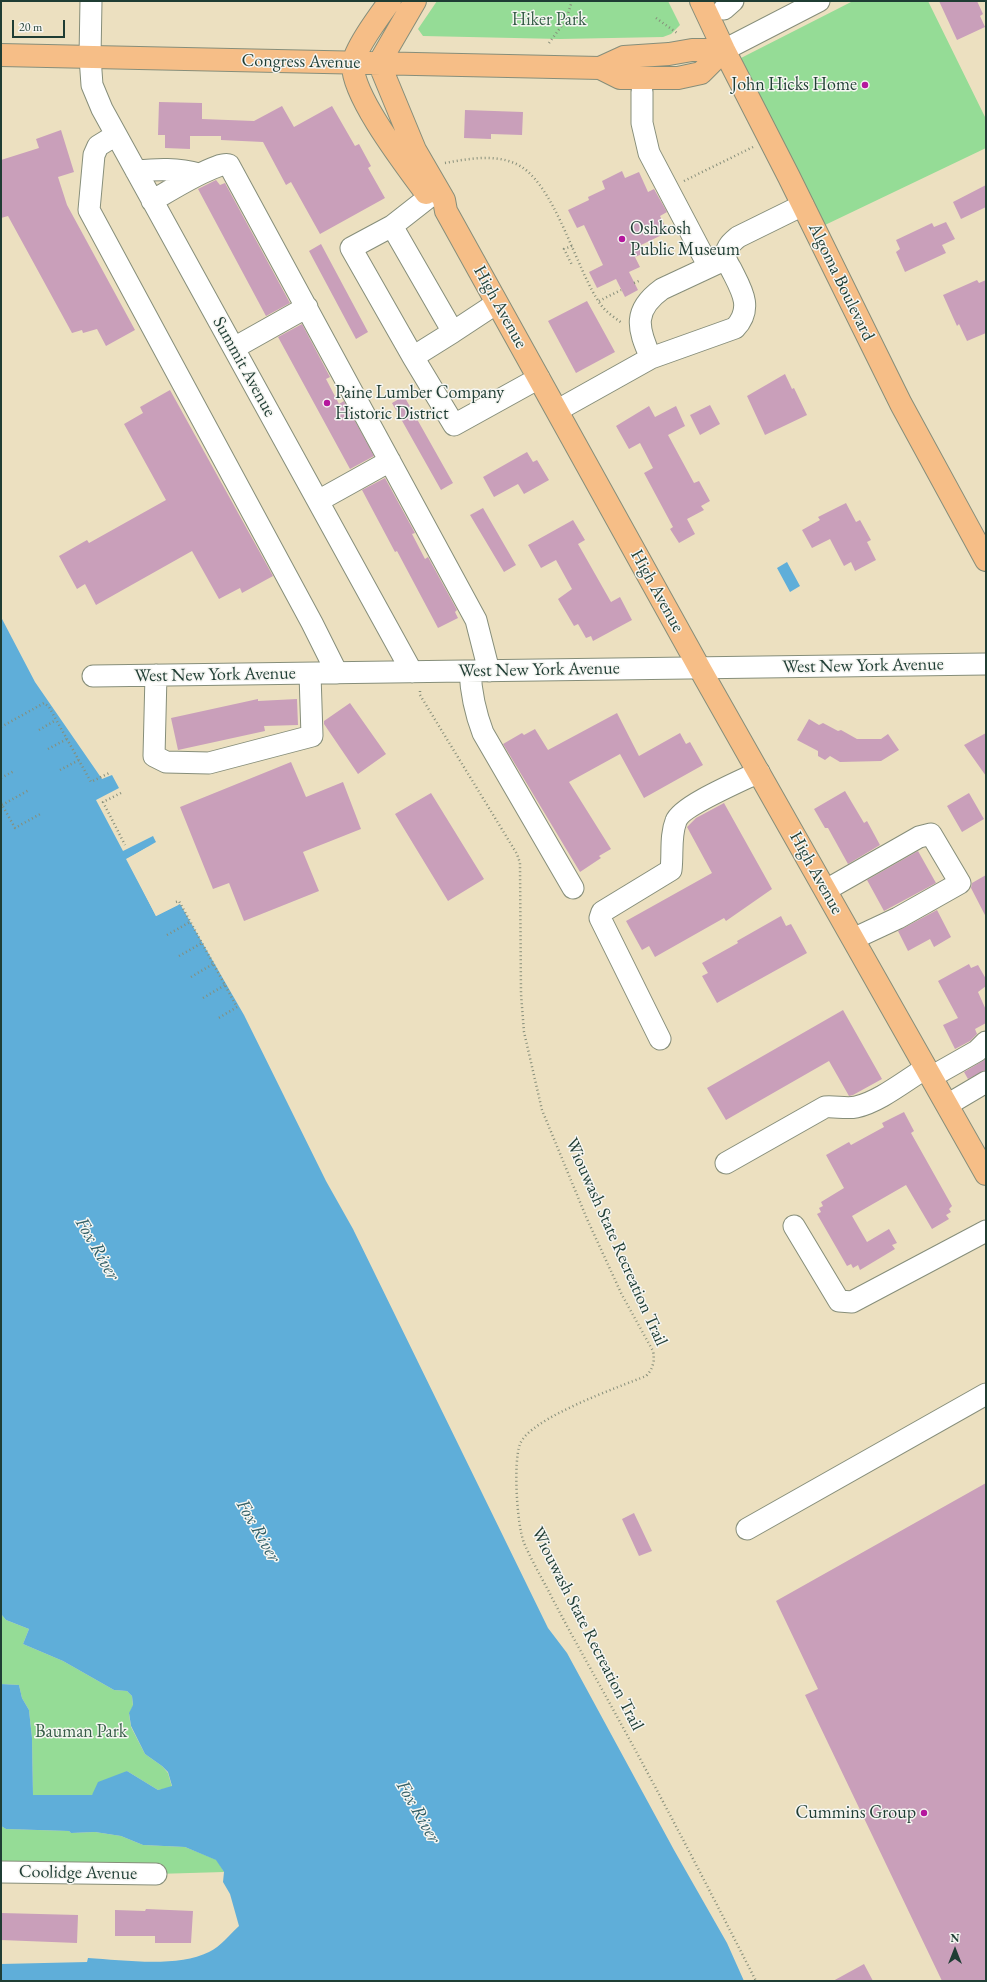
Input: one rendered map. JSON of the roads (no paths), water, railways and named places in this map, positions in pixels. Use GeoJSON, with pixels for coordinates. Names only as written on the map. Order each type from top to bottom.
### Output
{"type":"FeatureCollection","features":[{"type":"Feature","properties":{"kind":"main road"},"geometry":{"type":"LineString","coordinates":[[390,1],[365,36],[353,64],[359,92],[400,158],[434,194]]}},
{"type":"Feature","properties":{"kind":"main road"},"geometry":{"type":"LineString","coordinates":[[379,63],[415,1]]}},
{"type":"Feature","properties":{"kind":"main road","name":"Algoma Boulevard"},"geometry":{"type":"LineString","coordinates":[[702,1],[724,50],[901,404],[986,560]]}},
{"type":"Feature","properties":{"kind":"main road","name":"Congress Avenue"},"geometry":{"type":"LineString","coordinates":[[1,55],[353,64],[379,63],[600,68],[620,78],[678,78],[701,73],[724,50]]}},
{"type":"Feature","properties":{"kind":"main road","name":"High Avenue"},"geometry":{"type":"LineString","coordinates":[[379,63],[434,194],[444,200],[446,211],[558,410],[700,669],[986,1174]]}},
{"type":"Feature","properties":{"kind":"street","name":"Summit Avenue"},"geometry":{"type":"LineString","coordinates":[[90,1],[90,57],[92,85],[102,109],[318,501],[416,672]]}},
{"type":"Feature","properties":{"kind":"street","name":"Congress Avenue"},"geometry":{"type":"LineString","coordinates":[[724,50],[819,1]]}},
{"type":"Feature","properties":{"kind":"street"},"geometry":{"type":"LineString","coordinates":[[558,410],[650,358],[724,333],[735,328],[742,321],[745,308],[744,298],[717,263],[649,153],[642,123],[642,92]]}},
{"type":"Feature","properties":{"kind":"street"},"geometry":{"type":"LineString","coordinates":[[116,135],[98,146],[94,155],[89,210],[312,623],[337,673]]}},
{"type":"Feature","properties":{"kind":"street"},"geometry":{"type":"LineString","coordinates":[[152,201],[199,174],[223,164],[229,165],[476,620],[479,671],[471,692],[476,716],[483,733],[573,888]]}},
{"type":"Feature","properties":{"kind":"street"},"geometry":{"type":"LineString","coordinates":[[136,171],[159,169],[188,171],[199,174]]}},
{"type":"Feature","properties":{"kind":"street"},"geometry":{"type":"LineString","coordinates":[[434,194],[392,226],[351,248],[413,357],[454,425],[539,378]]}},
{"type":"Feature","properties":{"kind":"street"},"geometry":{"type":"LineString","coordinates":[[650,358],[640,332],[640,323],[644,307],[654,295],[662,289],[717,263],[726,253],[730,244],[738,237],[803,206]]}},
{"type":"Feature","properties":{"kind":"street"},"geometry":{"type":"LineString","coordinates":[[392,226],[453,332]]}},
{"type":"Feature","properties":{"kind":"street"},"geometry":{"type":"LineString","coordinates":[[413,357],[497,303]]}},
{"type":"Feature","properties":{"kind":"street"},"geometry":{"type":"LineString","coordinates":[[234,348],[307,307]]}},
{"type":"Feature","properties":{"kind":"street"},"geometry":{"type":"LineString","coordinates":[[318,501],[390,461]]}},
{"type":"Feature","properties":{"kind":"street","name":"West New York Avenue"},"geometry":{"type":"LineString","coordinates":[[93,676],[986,664]]}},
{"type":"Feature","properties":{"kind":"street"},"geometry":{"type":"LineString","coordinates":[[156,675],[154,756],[166,762],[209,763],[312,736],[310,674]]}},
{"type":"Feature","properties":{"kind":"street"},"geometry":{"type":"LineString","coordinates":[[660,1039],[600,918],[602,912],[671,870],[673,832],[676,819],[690,806],[759,772]]}},
{"type":"Feature","properties":{"kind":"street"},"geometry":{"type":"LineString","coordinates":[[826,890],[919,837],[931,834],[960,884],[898,918],[854,939]]}},
{"type":"Feature","properties":{"kind":"street"},"geometry":{"type":"LineString","coordinates":[[726,1163],[824,1107],[842,1106],[853,1108],[867,1104],[929,1072],[977,1050],[986,1042]]}},
{"type":"Feature","properties":{"kind":"street"},"geometry":{"type":"LineString","coordinates":[[947,1105],[986,1082]]}},
{"type":"Feature","properties":{"kind":"street"},"geometry":{"type":"LineString","coordinates":[[794,1226],[839,1301],[852,1302],[986,1231]]}},
{"type":"Feature","properties":{"kind":"street"},"geometry":{"type":"LineString","coordinates":[[747,1529],[986,1394]]}},
{"type":"Feature","properties":{"kind":"street","name":"Coolidge Avenue"},"geometry":{"type":"LineString","coordinates":[[1,1872],[156,1874]]}},
{"type":"Feature","properties":{"kind":"water"},"geometry":{"type":"Polygon","coordinates":[[[787,562],[800,586],[790,592],[777,568],[787,562]]]}},
{"type":"Feature","properties":{"kind":"water","name":"Fox River"},"geometry":{"type":"Polygon","coordinates":[[[1,617],[35,682],[102,779],[112,775],[119,788],[96,800],[123,851],[153,836],[156,842],[127,859],[156,916],[180,904],[244,1015],[326,1181],[353,1229],[548,1628],[567,1653],[674,1850],[727,1943],[744,1981],[1,1981],[1,1964],[87,1962],[88,1958],[150,1962],[182,1960],[196,1957],[217,1947],[239,1926],[230,1894],[223,1882],[224,1872],[216,1860],[185,1847],[143,1845],[121,1836],[95,1832],[71,1833],[69,1831],[6,1829],[1,1826],[1,1684],[19,1685],[22,1698],[29,1710],[32,1738],[33,1795],[92,1795],[98,1782],[127,1771],[158,1790],[172,1786],[168,1772],[145,1754],[131,1726],[129,1713],[133,1705],[132,1696],[127,1691],[114,1690],[63,1661],[23,1644],[29,1629],[6,1620],[1,1614],[1,617]]]}},
{"type":"Feature","properties":{"kind":"place","name":"John Hicks Home"},"geometry":{"type":"Point","coordinates":[865,85]}},
{"type":"Feature","properties":{"kind":"place","name":"Oshkosh Public Museum"},"geometry":{"type":"Point","coordinates":[622,239]}},
{"type":"Feature","properties":{"kind":"place","name":"Paine Lumber Company Historic District"},"geometry":{"type":"Point","coordinates":[327,403]}},
{"type":"Feature","properties":{"kind":"place","name":"Cummins Group"},"geometry":{"type":"Point","coordinates":[924,1813]}},
{"type":"Feature","properties":{"kind":"park label","name":"Hiker Park"},"geometry":{"type":"Point","coordinates":[549,20]}},
{"type":"Feature","properties":{"kind":"park label","name":"Bauman Park"},"geometry":{"type":"Point","coordinates":[81,1732]}}]}
